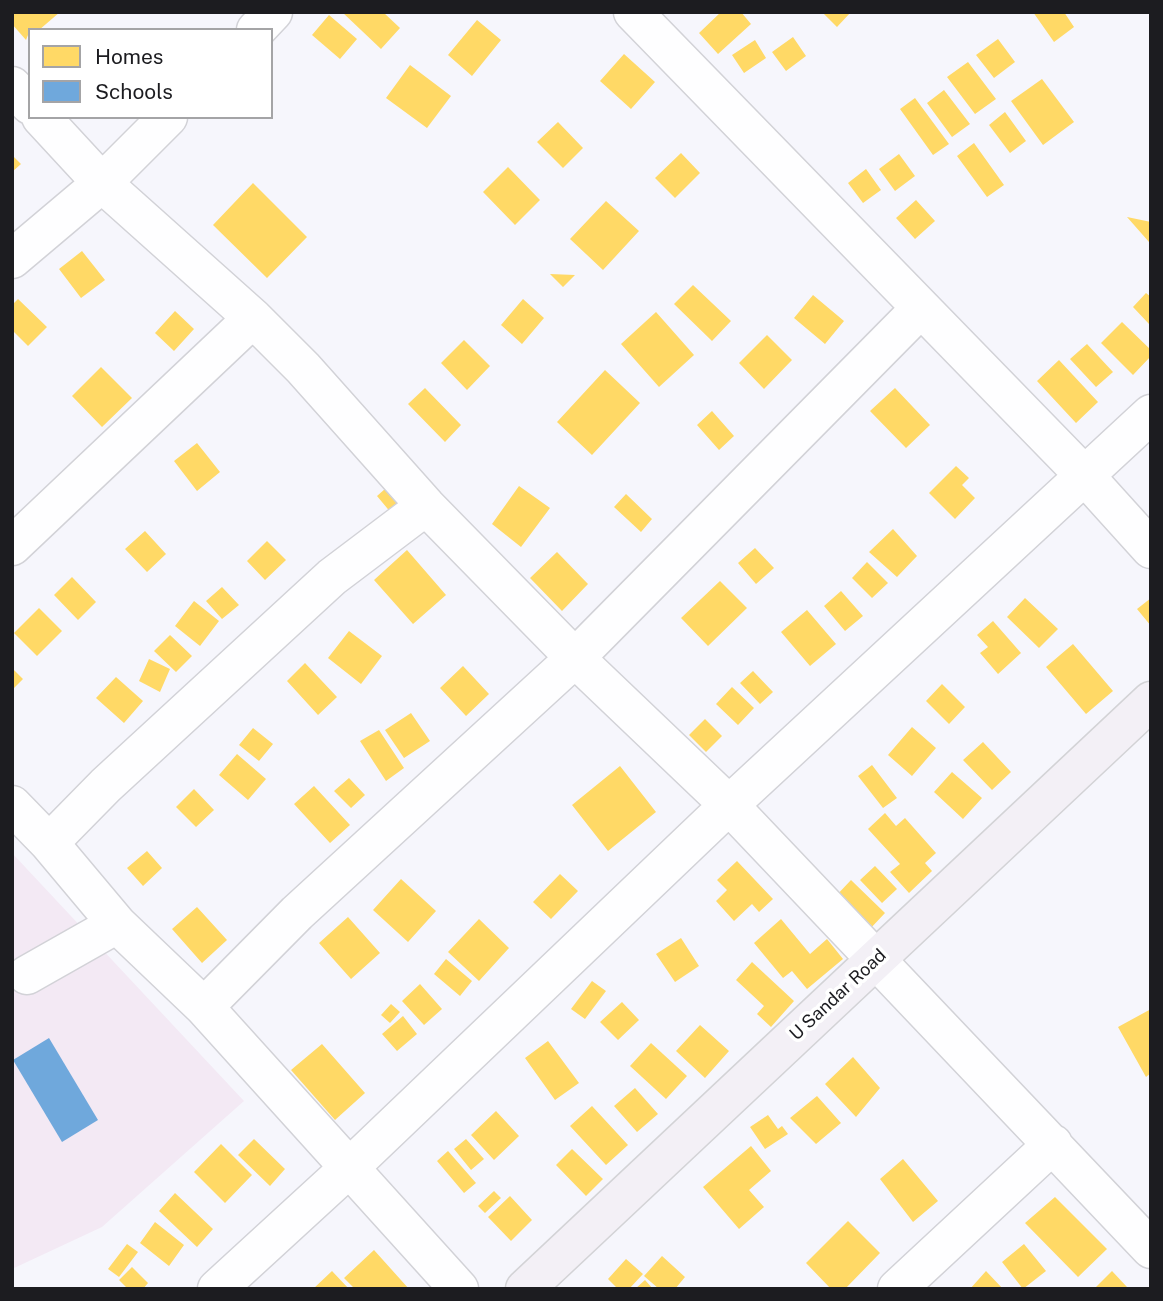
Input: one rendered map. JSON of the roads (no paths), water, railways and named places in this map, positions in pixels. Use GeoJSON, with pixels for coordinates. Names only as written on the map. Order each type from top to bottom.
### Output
{"type":"FeatureCollection","features":[{"type":"Feature","properties":{"kind":"main road","name":"U Sandar Road"},"geometry":{"type":"LineString","coordinates":[[525,1289],[1151,701]]}},
{"type":"Feature","properties":{"kind":"street"},"geometry":{"type":"LineString","coordinates":[[258,28],[273,12]]}},
{"type":"Feature","properties":{"kind":"street"},"geometry":{"type":"LineString","coordinates":[[633,12],[1085,476],[1151,549]]}},
{"type":"Feature","properties":{"kind":"street"},"geometry":{"type":"LineString","coordinates":[[12,86],[28,103]]}},
{"type":"Feature","properties":{"kind":"street"},"geometry":{"type":"LineString","coordinates":[[43,119],[102,183],[253,318],[303,368],[426,506],[575,658],[729,805],[874,961],[1053,1144],[1151,1249]]}},
{"type":"Feature","properties":{"kind":"street"},"geometry":{"type":"LineString","coordinates":[[12,259],[102,183],[166,119]]}},
{"type":"Feature","properties":{"kind":"street"},"geometry":{"type":"LineString","coordinates":[[204,1007],[297,913],[575,658],[920,309]]}},
{"type":"Feature","properties":{"kind":"street"},"geometry":{"type":"LineString","coordinates":[[12,546],[253,318]]}},
{"type":"Feature","properties":{"kind":"street"},"geometry":{"type":"LineString","coordinates":[[217,1289],[349,1168],[729,805],[1151,414]]}},
{"type":"Feature","properties":{"kind":"street"},"geometry":{"type":"LineString","coordinates":[[49,843],[106,785],[332,577],[426,506]]}},
{"type":"Feature","properties":{"kind":"street"},"geometry":{"type":"LineString","coordinates":[[12,805],[49,843],[117,924],[204,1007],[459,1289]]}},
{"type":"Feature","properties":{"kind":"street"},"geometry":{"type":"LineString","coordinates":[[27,975],[117,924]]}},
{"type":"Feature","properties":{"kind":"street"},"geometry":{"type":"LineString","coordinates":[[897,1289],[1053,1144]]}}]}
